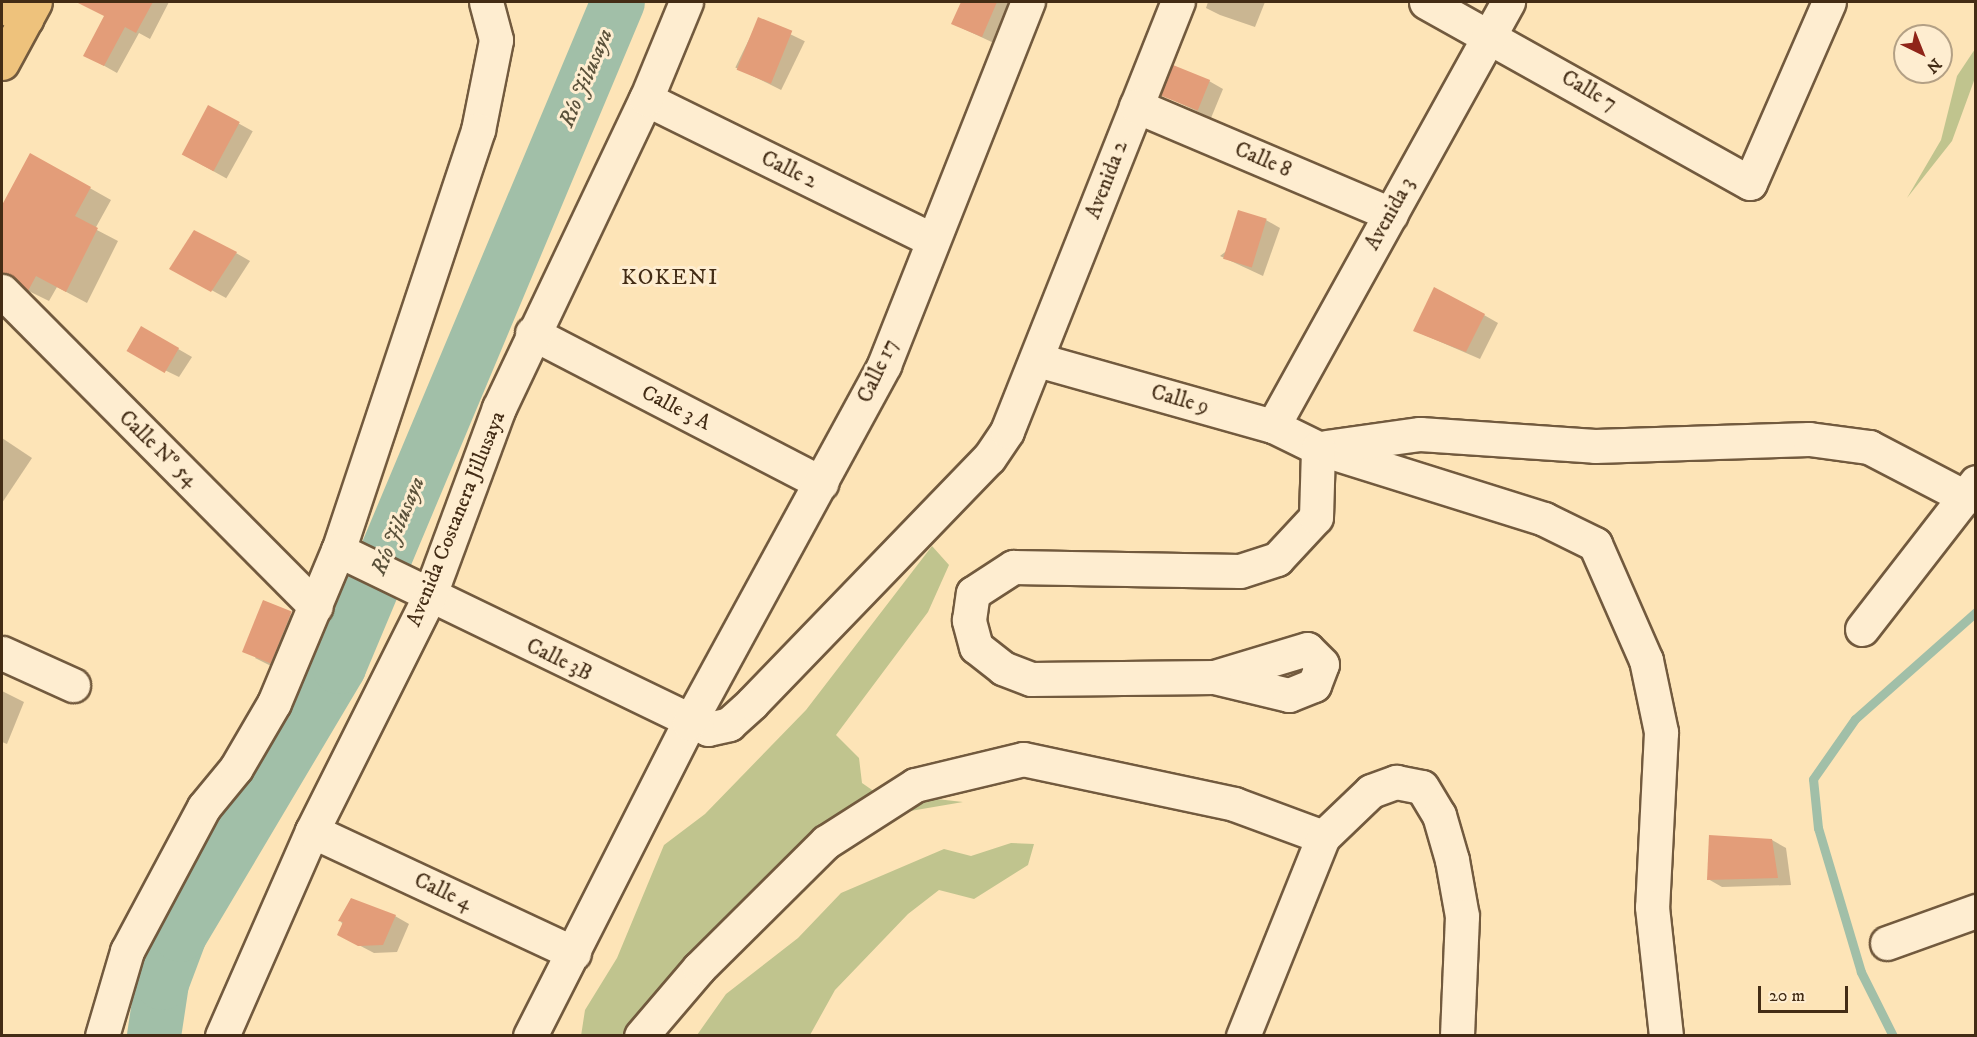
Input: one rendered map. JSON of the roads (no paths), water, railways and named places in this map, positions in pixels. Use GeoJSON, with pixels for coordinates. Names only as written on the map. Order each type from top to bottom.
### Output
{"type":"FeatureCollection","features":[{"type":"Feature","properties":{"kind":"main road"},"geometry":{"type":"LineString","coordinates":[[2,63],[21,9]]}},
{"type":"Feature","properties":{"kind":"street"},"geometry":{"type":"LineString","coordinates":[[102,1035],[127,951],[204,807],[236,768],[274,703],[316,607],[351,556],[478,130],[496,40],[486,2]]}},
{"type":"Feature","properties":{"kind":"street","name":"Avenida Costanera Jillusaya"},"geometry":{"type":"LineString","coordinates":[[222,1035],[417,589],[532,333],[646,99],[686,2]]}},
{"type":"Feature","properties":{"kind":"street","name":"Calle 17"},"geometry":{"type":"LineString","coordinates":[[530,1035],[574,953],[689,723],[884,365],[932,240],[970,155],[1028,2]]}},
{"type":"Feature","properties":{"kind":"street","name":"Avenida 2"},"geometry":{"type":"LineString","coordinates":[[689,723],[708,729],[729,724],[989,458],[1038,360],[1178,2]]}},
{"type":"Feature","properties":{"kind":"street","name":"Calle 7"},"geometry":{"type":"LineString","coordinates":[[1426,2],[1488,34],[1750,183],[1829,2]]}},
{"type":"Feature","properties":{"kind":"street","name":"Avenida 3"},"geometry":{"type":"LineString","coordinates":[[1273,426],[1488,34],[1508,2]]}},
{"type":"Feature","properties":{"kind":"street","name":"Calle 2"},"geometry":{"type":"LineString","coordinates":[[646,99],[932,240]]}},
{"type":"Feature","properties":{"kind":"street","name":"Calle 8"},"geometry":{"type":"LineString","coordinates":[[1136,106],[1391,214]]}},
{"type":"Feature","properties":{"kind":"street","name":"Calle Nº 54"},"geometry":{"type":"LineString","coordinates":[[2,291],[316,607]]}},
{"type":"Feature","properties":{"kind":"street","name":"Calle 3 A"},"geometry":{"type":"LineString","coordinates":[[532,333],[821,483]]}},
{"type":"Feature","properties":{"kind":"street","name":"Calle 9"},"geometry":{"type":"LineString","coordinates":[[1038,360],[1273,426],[1318,448],[1544,519],[1595,544],[1646,660],[1661,732],[1652,907],[1666,1035]]}},
{"type":"Feature","properties":{"kind":"street"},"geometry":{"type":"LineString","coordinates":[[1214,677],[1031,679],[1003,668],[976,647],[969,620],[973,593],[1013,567],[1240,571],[1277,559],[1317,517],[1318,448],[1420,434],[1595,446],[1809,439],[1869,447],[1971,490],[1862,629]]}},
{"type":"Feature","properties":{"kind":"street","name":"Calle 3B"},"geometry":{"type":"LineString","coordinates":[[351,556],[689,723]]}},
{"type":"Feature","properties":{"kind":"street"},"geometry":{"type":"LineString","coordinates":[[2,653],[73,685]]}},
{"type":"Feature","properties":{"kind":"street"},"geometry":{"type":"LineString","coordinates":[[640,1035],[699,968],[826,842],[915,785],[1023,759],[1234,804],[1323,837]]}},
{"type":"Feature","properties":{"kind":"street"},"geometry":{"type":"LineString","coordinates":[[1243,1035],[1323,837],[1371,791],[1396,782],[1422,787],[1439,815],[1462,916],[1457,1035]]}},
{"type":"Feature","properties":{"kind":"street","name":"Calle 4"},"geometry":{"type":"LineString","coordinates":[[312,831],[574,953]]}},
{"type":"Feature","properties":{"kind":"street"},"geometry":{"type":"LineString","coordinates":[[1887,943],[1976,911]]}},
{"type":"Feature","properties":{"kind":"waterway","name":"Río Jilusaya"},"geometry":{"type":"LineString","coordinates":[[154,1036],[162,983],[180,935],[339,667],[618,2]]}},
{"type":"Feature","properties":{"kind":"waterway"},"geometry":{"type":"LineString","coordinates":[[1893,1036],[1861,972],[1818,828],[1813,779],[1855,719],[1976,612]]}},
{"type":"Feature","properties":{"kind":"district","name":"KOKENI"},"geometry":{"type":"Point","coordinates":[670,278]}}]}
